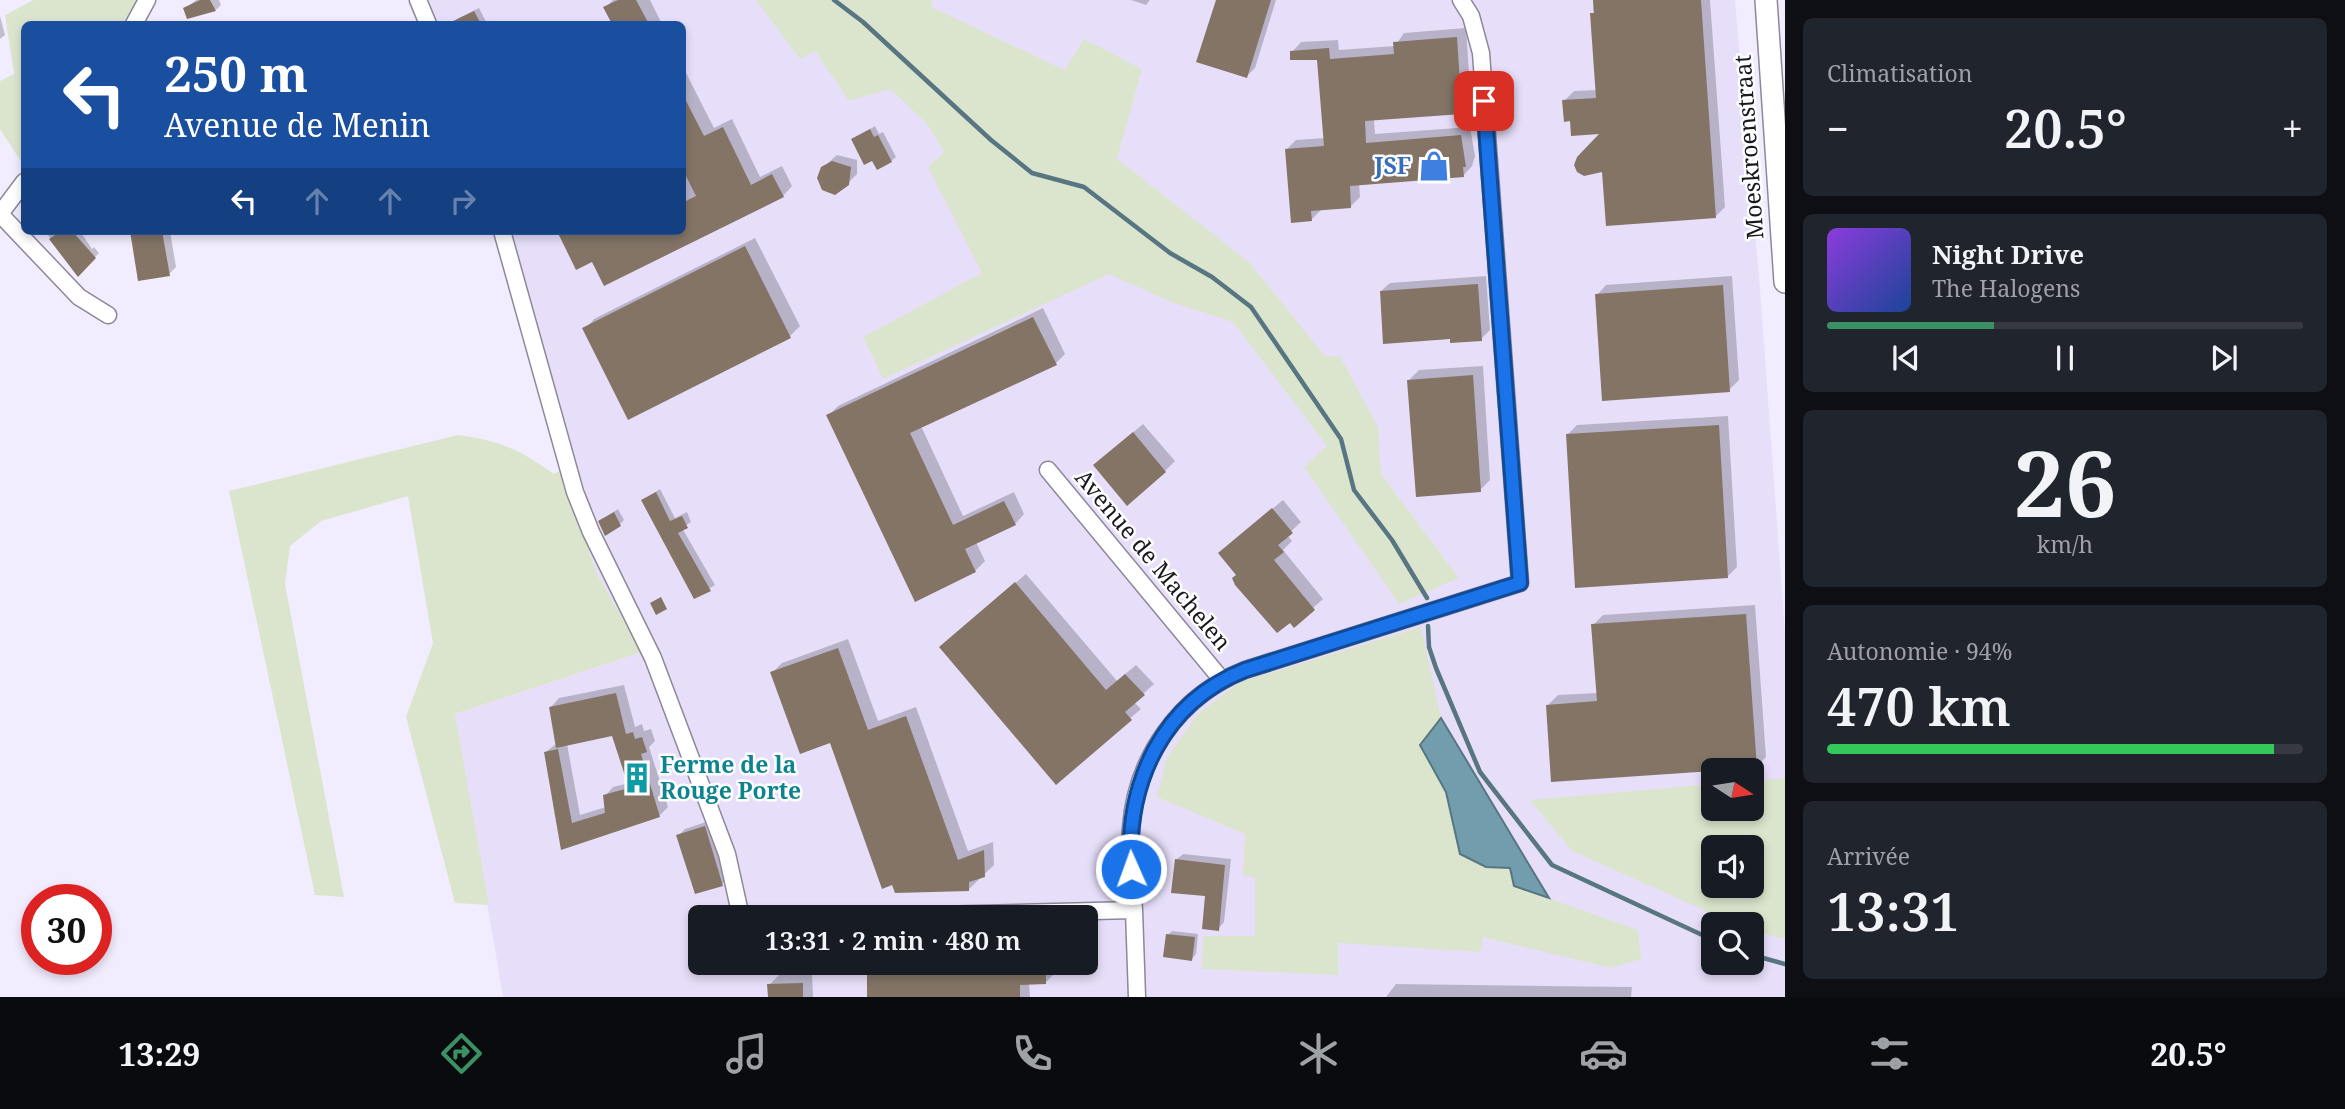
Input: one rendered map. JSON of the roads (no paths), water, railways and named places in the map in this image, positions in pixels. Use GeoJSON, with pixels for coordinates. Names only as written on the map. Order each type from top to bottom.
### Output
{"type":"FeatureCollection","features":[{"type":"Feature","properties":{"kind":"main road","name":"Moeskroenstraat"},"geometry":{"type":"LineString","coordinates":[[1765,3],[1785,282]]}},
{"type":"Feature","properties":{"kind":"street"},"geometry":{"type":"LineString","coordinates":[[136,21],[147,0]]}},
{"type":"Feature","properties":{"kind":"street"},"geometry":{"type":"LineString","coordinates":[[418,0],[427,21]]}},
{"type":"Feature","properties":{"kind":"street"},"geometry":{"type":"LineString","coordinates":[[1137,997],[1131,825],[1143,772],[1168,727],[1196,698],[1222,680],[1245,670],[1520,583],[1480,53],[1471,16],[1461,0]]}},
{"type":"Feature","properties":{"kind":"street"},"geometry":{"type":"LineString","coordinates":[[21,186],[0,214],[79,297],[108,315]]}},
{"type":"Feature","properties":{"kind":"street"},"geometry":{"type":"LineString","coordinates":[[503,235],[570,477],[591,532],[642,632],[660,676],[727,854],[738,905]]}},
{"type":"Feature","properties":{"kind":"street","name":"Avenue de Machelen"},"geometry":{"type":"LineString","coordinates":[[1048,470],[1222,680]]}},
{"type":"Feature","properties":{"kind":"street"},"geometry":{"type":"LineString","coordinates":[[1098,911],[1133,910]]}},
{"type":"Feature","properties":{"kind":"water"},"geometry":{"type":"Polygon","coordinates":[[[1441,718],[1549,898],[1514,886],[1510,868],[1486,867],[1460,854],[1446,792],[1420,745],[1441,718]]]}},
{"type":"Feature","properties":{"kind":"waterway"},"geometry":{"type":"LineString","coordinates":[[834,0],[863,22],[991,140],[1032,173],[1084,187],[1170,253],[1212,277],[1251,307],[1341,439],[1354,490],[1392,540],[1427,598]]}},
{"type":"Feature","properties":{"kind":"waterway"},"geometry":{"type":"LineString","coordinates":[[1428,626],[1429,647],[1436,668],[1480,772],[1552,865],[1701,934]]}},
{"type":"Feature","properties":{"kind":"waterway"},"geometry":{"type":"LineString","coordinates":[[1764,958],[1785,964]]}},
{"type":"Feature","properties":{"kind":"place","name":"JSF"},"geometry":{"type":"Point","coordinates":[1434,166]}},
{"type":"Feature","properties":{"kind":"place","name":"Ferme de la Rouge Porte"},"geometry":{"type":"Point","coordinates":[637,778]}}]}
